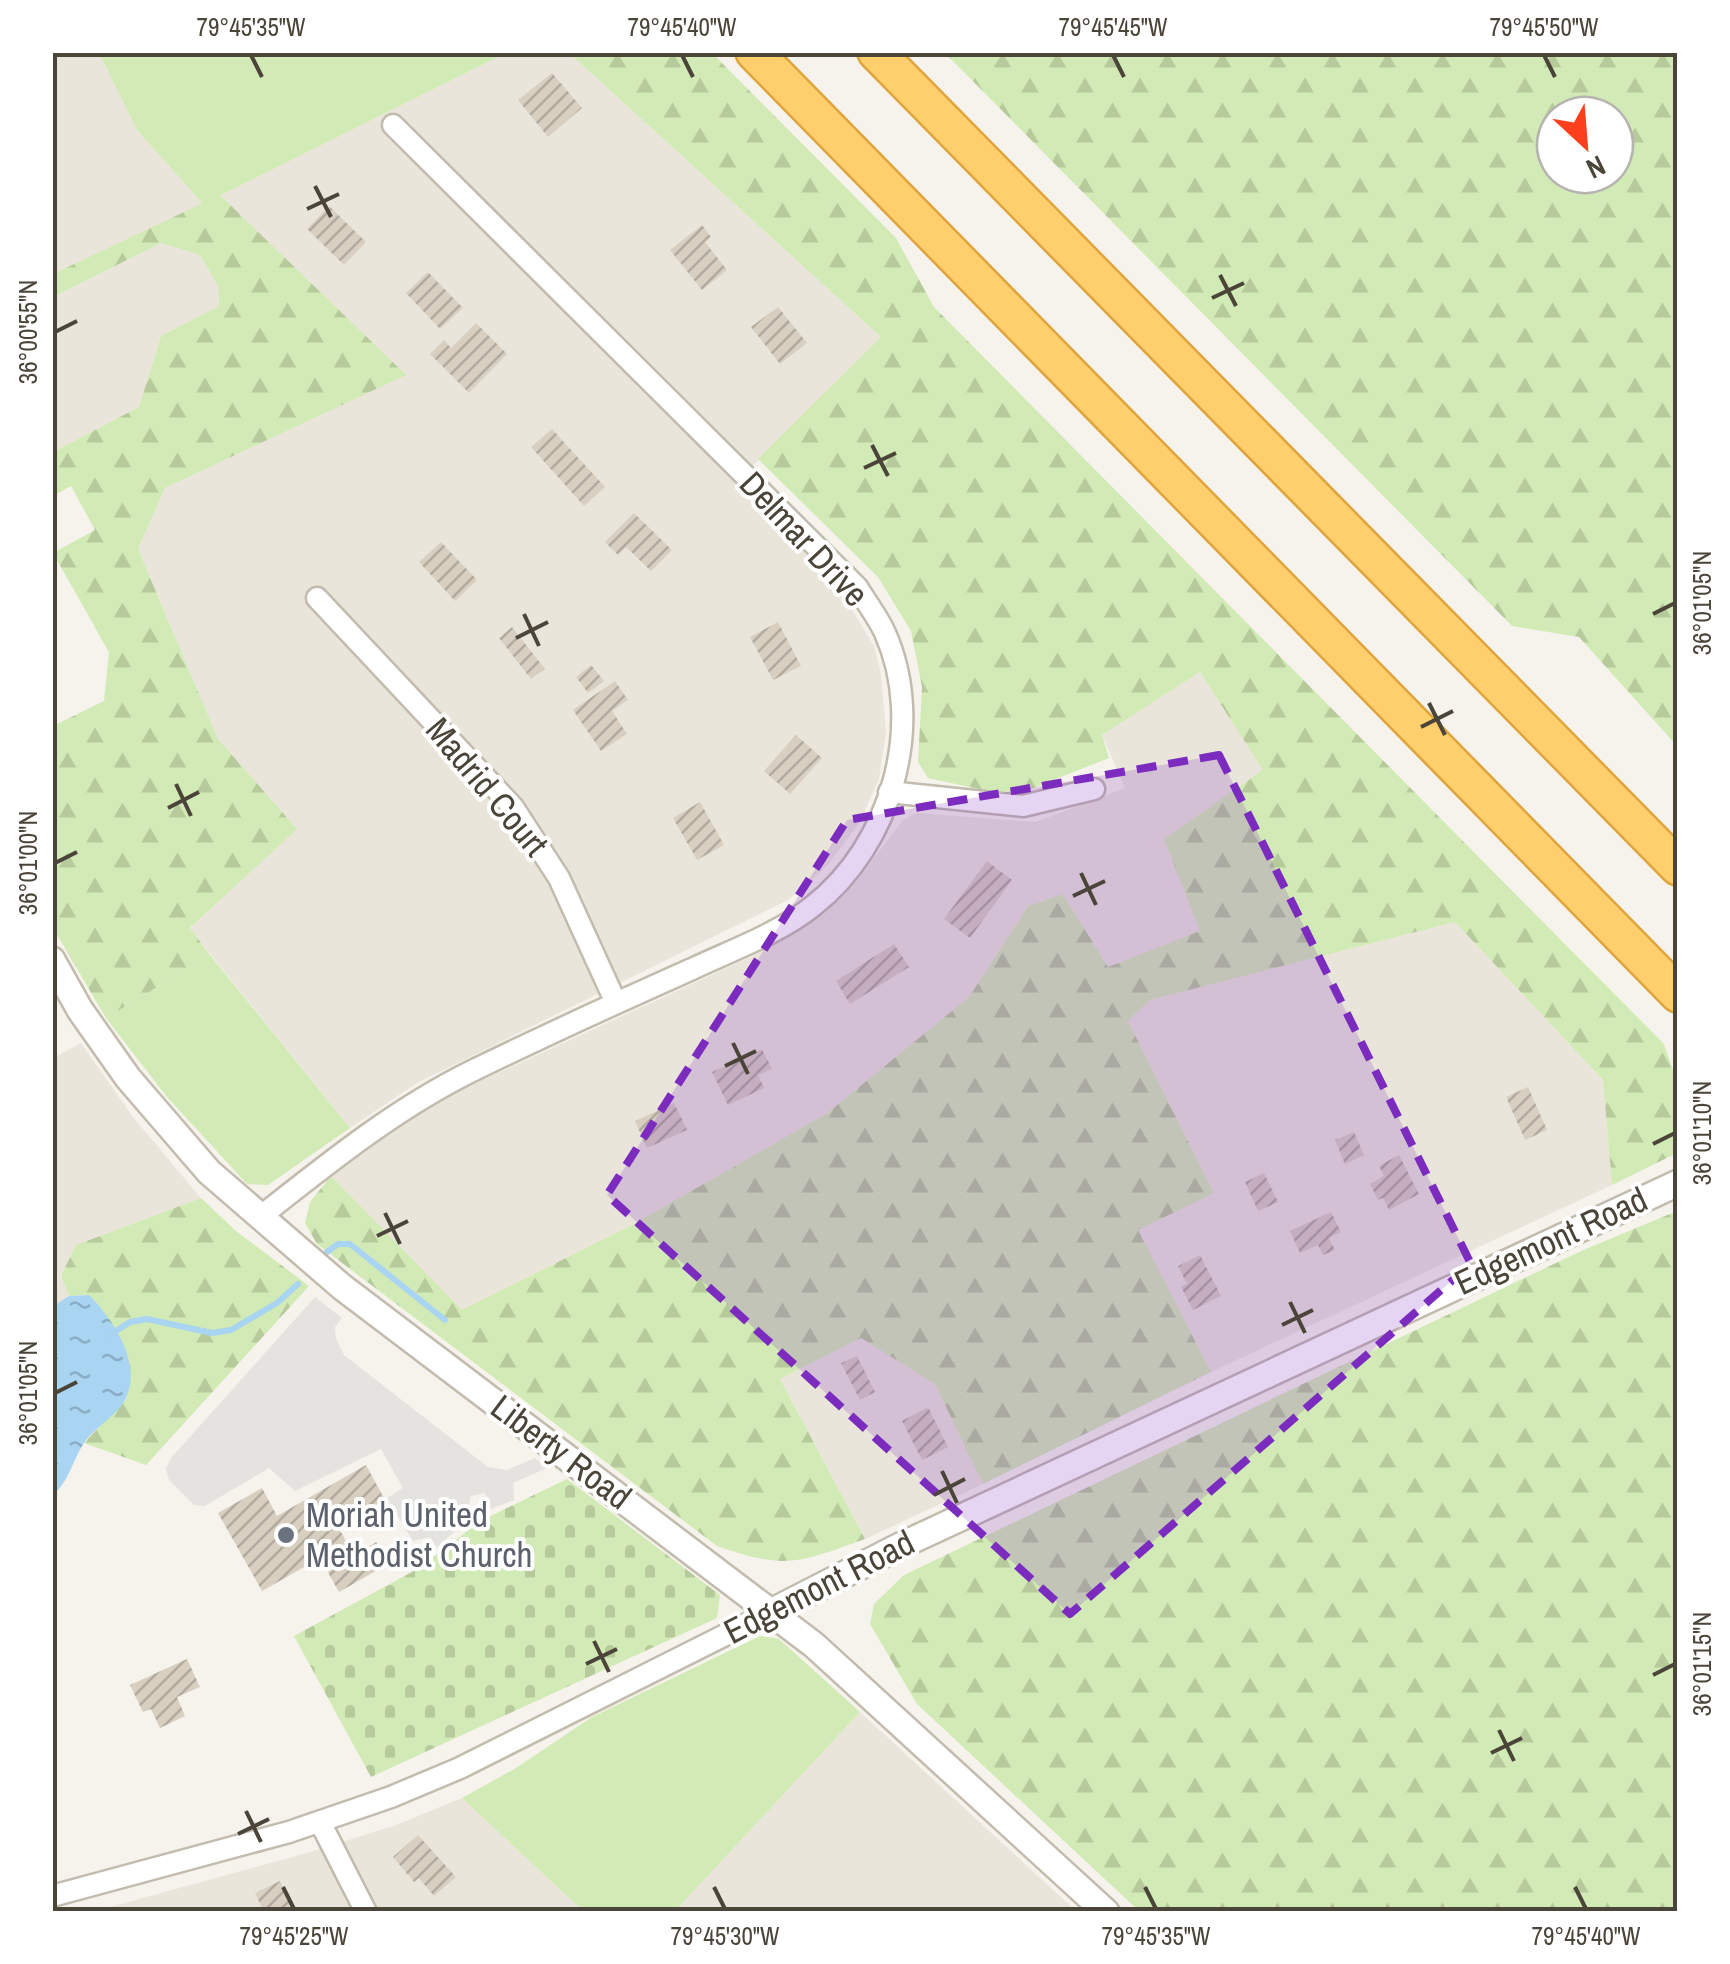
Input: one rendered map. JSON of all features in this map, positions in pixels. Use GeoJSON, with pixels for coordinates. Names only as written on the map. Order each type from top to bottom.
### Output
{"type":"FeatureCollection","features":[{"type":"Feature","properties":{"kind":"highway"},"geometry":{"type":"LineString","coordinates":[[754,52],[1678,994]]}},
{"type":"Feature","properties":{"kind":"highway"},"geometry":{"type":"LineString","coordinates":[[876,52],[1678,867]]}},
{"type":"Feature","properties":{"kind":"street","name":"Delmar Drive"},"geometry":{"type":"LineString","coordinates":[[260,1218],[335,1157],[417,1101],[468,1073],[763,936],[812,908],[843,878],[868,845],[881,820],[901,748],[900,687],[885,633],[857,587],[393,125]]}},
{"type":"Feature","properties":{"kind":"street","name":"Madrid Court"},"geometry":{"type":"LineString","coordinates":[[317,598],[513,807],[559,878],[616,1004]]}},
{"type":"Feature","properties":{"kind":"street"},"geometry":{"type":"LineString","coordinates":[[889,792],[1023,806],[1094,789]]}},
{"type":"Feature","properties":{"kind":"street","name":"Liberty Road"},"geometry":{"type":"LineString","coordinates":[[52,960],[80,1010],[154,1110],[209,1172],[342,1288],[814,1645],[1106,1912]]}},
{"type":"Feature","properties":{"kind":"street","name":"Edgemont Road"},"geometry":{"type":"LineString","coordinates":[[52,1896],[320,1822],[460,1768],[900,1546],[1678,1183]]}},
{"type":"Feature","properties":{"kind":"street"},"geometry":{"type":"LineString","coordinates":[[320,1822],[366,1912]]}},
{"type":"Feature","properties":{"kind":"highlighted area"},"geometry":{"type":"Polygon","coordinates":[[[1219,755],[1471,1264],[1070,1614],[607,1195],[847,820],[1219,755]]]}},
{"type":"Feature","properties":{"kind":"shaded area"},"geometry":{"type":"Polygon","coordinates":[[[52,53],[99,53],[137,130],[203,204],[53,274],[52,53]]]}},
{"type":"Feature","properties":{"kind":"shaded area"},"geometry":{"type":"Polygon","coordinates":[[[506,53],[569,53],[881,337],[734,485],[816,564],[848,603],[874,646],[881,674],[886,732],[879,779],[860,822],[827,866],[788,900],[417,1083],[350,1128],[190,929],[296,828],[218,739],[138,549],[165,488],[405,375],[220,195],[506,53]]]}},
{"type":"Feature","properties":{"kind":"shaded area"},"geometry":{"type":"Polygon","coordinates":[[[161,243],[200,255],[218,286],[219,306],[161,336],[139,407],[53,452],[53,297],[161,243]]]}},
{"type":"Feature","properties":{"kind":"shaded area"},"geometry":{"type":"Polygon","coordinates":[[[1200,672],[1264,770],[1164,839],[1201,931],[1108,967],[1063,894],[1028,906],[969,997],[826,1114],[630,1226],[461,1311],[331,1176],[390,1131],[448,1096],[753,956],[803,928],[859,878],[903,820],[917,813],[1036,822],[1125,788],[1102,735],[1200,672]]]}},
{"type":"Feature","properties":{"kind":"shaded area"},"geometry":{"type":"Polygon","coordinates":[[[1455,922],[1603,1080],[1612,1185],[1211,1372],[1137,1229],[1214,1193],[1128,1021],[1150,1000],[1455,922]]]}},
{"type":"Feature","properties":{"kind":"shaded area"},"geometry":{"type":"Polygon","coordinates":[[[81,1043],[133,1117],[201,1198],[76,1245],[61,1276],[69,1296],[53,1306],[53,1058],[81,1043]]]}},
{"type":"Feature","properties":{"kind":"shaded area"},"geometry":{"type":"Polygon","coordinates":[[[315,1297],[342,1318],[335,1327],[344,1355],[488,1467],[507,1470],[535,1458],[547,1468],[513,1483],[514,1500],[491,1509],[485,1493],[471,1496],[473,1514],[437,1548],[430,1537],[413,1541],[387,1498],[403,1488],[381,1449],[295,1491],[269,1468],[205,1506],[194,1505],[169,1480],[166,1469],[171,1458],[315,1297]]]}},
{"type":"Feature","properties":{"kind":"shaded area"},"geometry":{"type":"Polygon","coordinates":[[[861,1338],[935,1383],[983,1484],[865,1539],[780,1379],[861,1338]]]}},
{"type":"Feature","properties":{"kind":"shaded area"},"geometry":{"type":"Polygon","coordinates":[[[860,1712],[1076,1911],[675,1911],[860,1712]]]}},
{"type":"Feature","properties":{"kind":"shaded area"},"geometry":{"type":"Polygon","coordinates":[[[462,1798],[583,1911],[92,1912],[307,1853],[396,1825],[462,1798]]]}},
{"type":"Feature","properties":{"kind":"green space"},"geometry":{"type":"Polygon","coordinates":[[[99,53],[506,53],[203,204],[137,130],[99,53]]]}},
{"type":"Feature","properties":{"kind":"green space"},"geometry":{"type":"Polygon","coordinates":[[[569,53],[712,53],[896,238],[934,307],[1664,1044],[1677,1082],[1677,1153],[1612,1185],[1603,1080],[1455,922],[1150,1000],[1128,1021],[1214,1193],[1138,1230],[1211,1372],[983,1484],[935,1384],[861,1338],[780,1379],[865,1539],[792,1560],[776,1561],[717,1546],[317,1244],[305,1223],[310,1202],[331,1176],[462,1310],[630,1226],[826,1114],[969,997],[1028,906],[1063,894],[1108,967],[1200,931],[1164,839],[1263,770],[1200,672],[1102,735],[1109,758],[1023,792],[988,791],[928,778],[918,762],[922,687],[911,631],[878,577],[758,459],[881,337],[569,53]]]}},
{"type":"Feature","properties":{"kind":"green space"},"geometry":{"type":"Polygon","coordinates":[[[945,53],[1677,53],[1677,746],[1579,637],[1512,626],[945,53]]]}},
{"type":"Feature","properties":{"kind":"green space"},"geometry":{"type":"Polygon","coordinates":[[[220,195],[406,375],[165,488],[138,549],[218,739],[297,829],[190,928],[210,955],[106,1018],[53,928],[53,726],[104,701],[109,652],[53,553],[95,530],[71,486],[53,496],[53,452],[139,407],[161,336],[219,306],[218,286],[200,255],[161,243],[53,297],[53,274],[220,195]]]}},
{"type":"Feature","properties":{"kind":"green space"},"geometry":{"type":"Polygon","coordinates":[[[210,955],[350,1128],[268,1185],[247,1184],[167,1097],[106,1018],[210,955]]]}},
{"type":"Feature","properties":{"kind":"green space"},"geometry":{"type":"Polygon","coordinates":[[[201,1198],[236,1231],[309,1286],[146,1465],[84,1443],[127,1397],[89,1295],[69,1296],[61,1276],[76,1245],[201,1198]]]}},
{"type":"Feature","properties":{"kind":"green space"},"geometry":{"type":"Polygon","coordinates":[[[1677,1211],[1677,1911],[1139,1911],[917,1704],[870,1624],[874,1604],[904,1575],[1581,1251],[1677,1211]]]}},
{"type":"Feature","properties":{"kind":"green space"},"geometry":{"type":"Polygon","coordinates":[[[567,1479],[720,1595],[717,1618],[371,1777],[294,1636],[421,1567],[480,1521],[567,1479]]]}},
{"type":"Feature","properties":{"kind":"green space"},"geometry":{"type":"Polygon","coordinates":[[[760,1636],[779,1639],[860,1712],[675,1911],[583,1911],[462,1798],[516,1768],[592,1717],[760,1636]]]}},
{"type":"Feature","properties":{"kind":"water"},"geometry":{"type":"Polygon","coordinates":[[[89,1295],[122,1342],[131,1370],[130,1384],[122,1404],[84,1443],[53,1495],[53,1306],[69,1296],[89,1295]]]}},
{"type":"Feature","properties":{"kind":"building"},"geometry":{"type":"Polygon","coordinates":[[[552,73],[582,108],[548,137],[518,100],[552,73]]]}},
{"type":"Feature","properties":{"kind":"building"},"geometry":{"type":"Polygon","coordinates":[[[329,206],[366,242],[344,265],[307,229],[329,206]]]}},
{"type":"Feature","properties":{"kind":"building"},"geometry":{"type":"Polygon","coordinates":[[[702,225],[711,237],[705,242],[727,270],[702,290],[670,250],[702,225]]]}},
{"type":"Feature","properties":{"kind":"building"},"geometry":{"type":"Polygon","coordinates":[[[428,272],[463,308],[440,329],[406,293],[428,272]]]}},
{"type":"Feature","properties":{"kind":"building"},"geometry":{"type":"Polygon","coordinates":[[[778,307],[807,343],[780,364],[751,327],[778,307]]]}},
{"type":"Feature","properties":{"kind":"building"},"geometry":{"type":"Polygon","coordinates":[[[476,323],[507,354],[469,393],[430,354],[444,340],[451,348],[476,323]]]}},
{"type":"Feature","properties":{"kind":"building"},"geometry":{"type":"Polygon","coordinates":[[[552,429],[605,487],[584,506],[531,447],[552,429]]]}},
{"type":"Feature","properties":{"kind":"building"},"geometry":{"type":"Polygon","coordinates":[[[634,513],[672,550],[651,571],[626,547],[618,555],[605,542],[634,513]]]}},
{"type":"Feature","properties":{"kind":"building"},"geometry":{"type":"Polygon","coordinates":[[[441,542],[477,580],[455,601],[419,562],[441,542]]]}},
{"type":"Feature","properties":{"kind":"building"},"geometry":{"type":"Polygon","coordinates":[[[778,622],[801,666],[773,680],[750,637],[778,622]]]}},
{"type":"Feature","properties":{"kind":"building"},"geometry":{"type":"Polygon","coordinates":[[[512,627],[545,669],[531,679],[499,638],[512,627]]]}},
{"type":"Feature","properties":{"kind":"building"},"geometry":{"type":"Polygon","coordinates":[[[591,665],[604,681],[588,693],[576,677],[591,665]]]}},
{"type":"Feature","properties":{"kind":"building"},"geometry":{"type":"Polygon","coordinates":[[[615,681],[628,700],[612,711],[627,734],[601,751],[573,710],[615,681]]]}},
{"type":"Feature","properties":{"kind":"building"},"geometry":{"type":"Polygon","coordinates":[[[796,735],[822,758],[790,794],[764,771],[796,735]]]}},
{"type":"Feature","properties":{"kind":"building"},"geometry":{"type":"Polygon","coordinates":[[[700,802],[724,845],[697,860],[673,818],[700,802]]]}},
{"type":"Feature","properties":{"kind":"building"},"geometry":{"type":"Polygon","coordinates":[[[987,861],[1012,880],[970,938],[944,919],[987,861]]]}},
{"type":"Feature","properties":{"kind":"building"},"geometry":{"type":"Polygon","coordinates":[[[894,944],[909,967],[850,1004],[836,981],[894,944]]]}},
{"type":"Feature","properties":{"kind":"building"},"geometry":{"type":"Polygon","coordinates":[[[762,1049],[772,1069],[758,1075],[764,1088],[728,1105],[712,1072],[762,1049]]]}},
{"type":"Feature","properties":{"kind":"building"},"geometry":{"type":"Polygon","coordinates":[[[1528,1087],[1547,1130],[1525,1140],[1506,1097],[1528,1087]]]}},
{"type":"Feature","properties":{"kind":"building"},"geometry":{"type":"Polygon","coordinates":[[[674,1103],[687,1130],[647,1148],[635,1121],[674,1103]]]}},
{"type":"Feature","properties":{"kind":"building"},"geometry":{"type":"Polygon","coordinates":[[[1354,1132],[1364,1155],[1345,1164],[1335,1140],[1354,1132]]]}},
{"type":"Feature","properties":{"kind":"building"},"geometry":{"type":"Polygon","coordinates":[[[1399,1155],[1419,1194],[1389,1210],[1370,1184],[1384,1176],[1379,1166],[1399,1155]]]}},
{"type":"Feature","properties":{"kind":"building"},"geometry":{"type":"Polygon","coordinates":[[[1264,1173],[1278,1202],[1258,1211],[1245,1182],[1264,1173]]]}},
{"type":"Feature","properties":{"kind":"building"},"geometry":{"type":"Polygon","coordinates":[[[1331,1212],[1341,1232],[1329,1238],[1335,1250],[1323,1255],[1318,1245],[1300,1253],[1290,1231],[1331,1212]]]}},
{"type":"Feature","properties":{"kind":"building"},"geometry":{"type":"Polygon","coordinates":[[[1200,1255],[1221,1296],[1193,1310],[1181,1287],[1187,1284],[1178,1266],[1200,1255]]]}},
{"type":"Feature","properties":{"kind":"building"},"geometry":{"type":"Polygon","coordinates":[[[857,1356],[875,1392],[860,1400],[841,1363],[857,1356]]]}},
{"type":"Feature","properties":{"kind":"building"},"geometry":{"type":"Polygon","coordinates":[[[928,1407],[948,1447],[922,1460],[902,1421],[928,1407]]]}},
{"type":"Feature","properties":{"kind":"building","name":"Moriah United Methodist Church"},"geometry":{"type":"Polygon","coordinates":[[[366,1465],[385,1500],[338,1527],[354,1555],[376,1542],[388,1564],[339,1592],[320,1558],[262,1591],[218,1513],[262,1488],[277,1516],[366,1465]]]}},
{"type":"Feature","properties":{"kind":"building"},"geometry":{"type":"Polygon","coordinates":[[[187,1659],[200,1687],[177,1697],[185,1716],[160,1728],[151,1709],[143,1712],[130,1685],[187,1659]]]}},
{"type":"Feature","properties":{"kind":"building"},"geometry":{"type":"Polygon","coordinates":[[[418,1835],[456,1877],[434,1896],[419,1878],[414,1882],[393,1857],[418,1835]]]}},
{"type":"Feature","properties":{"kind":"building"},"geometry":{"type":"Polygon","coordinates":[[[280,1881],[294,1912],[264,1912],[255,1893],[280,1881]]]}},
{"type":"Feature","properties":{"kind":"waterway"},"geometry":{"type":"LineString","coordinates":[[327,1252],[338,1244],[350,1244],[445,1320]]}},
{"type":"Feature","properties":{"kind":"waterway"},"geometry":{"type":"LineString","coordinates":[[110,1335],[130,1322],[147,1319],[212,1333],[231,1330],[277,1303],[298,1284]]}},
{"type":"Feature","properties":{"kind":"place","name":"Moriah United Methodist Church"},"geometry":{"type":"Point","coordinates":[286,1535]}}]}
